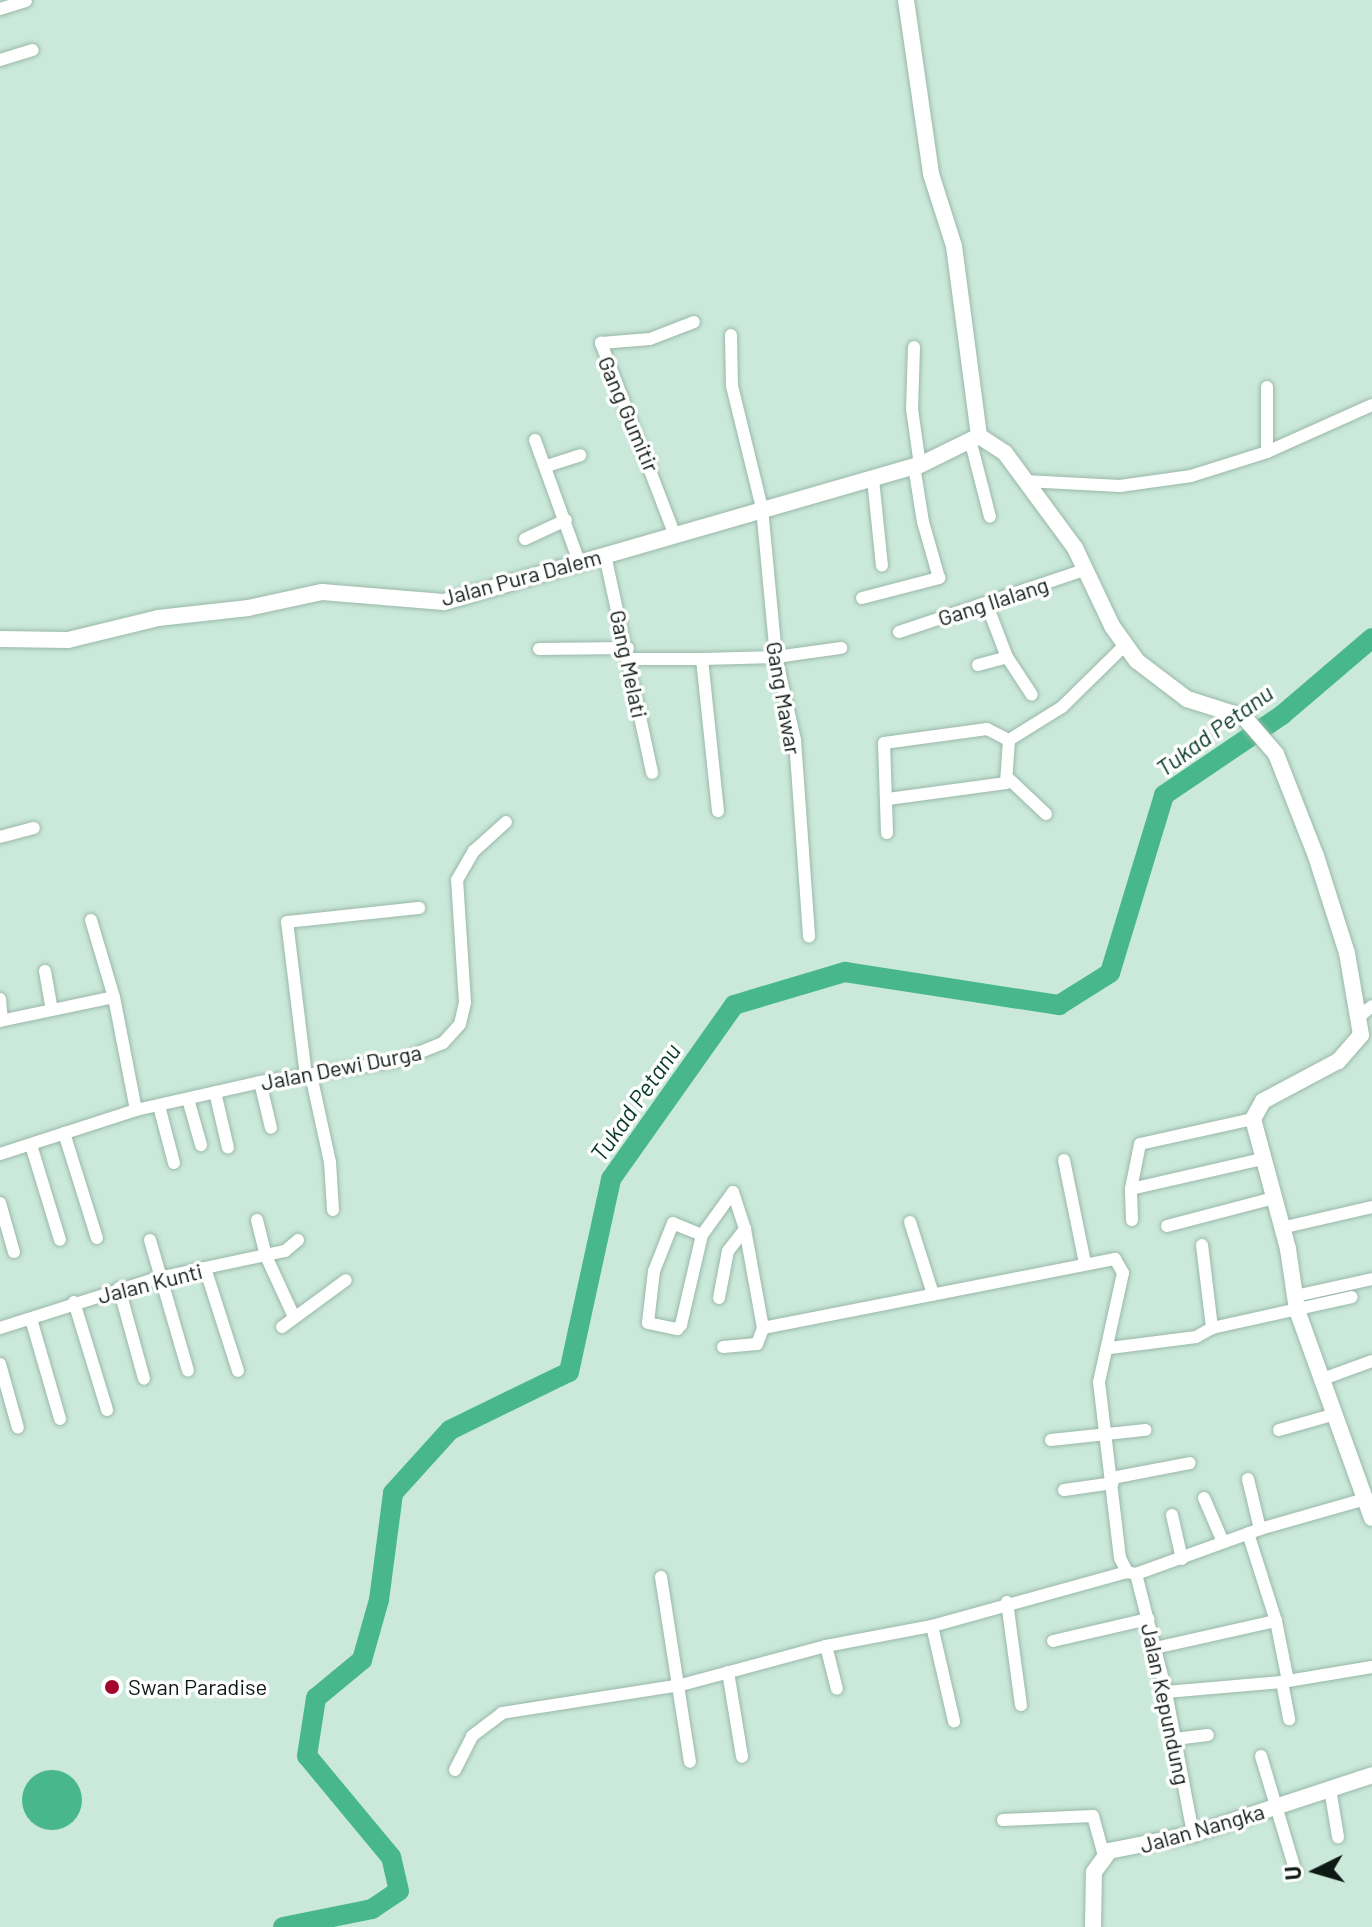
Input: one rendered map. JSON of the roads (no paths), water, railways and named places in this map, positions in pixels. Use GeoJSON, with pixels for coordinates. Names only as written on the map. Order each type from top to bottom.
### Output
{"type":"FeatureCollection","features":[{"type":"Feature","properties":{"kind":"street"},"geometry":{"type":"LineString","coordinates":[[906,0],[931,174],[954,246],[975,439],[990,517]]}},
{"type":"Feature","properties":{"kind":"street"},"geometry":{"type":"LineString","coordinates":[[0,9],[26,1]]}},
{"type":"Feature","properties":{"kind":"street"},"geometry":{"type":"LineString","coordinates":[[0,60],[33,50]]}},
{"type":"Feature","properties":{"kind":"street","name":"Gang Gumitir"},"geometry":{"type":"LineString","coordinates":[[674,533],[601,343],[650,339],[694,322]]}},
{"type":"Feature","properties":{"kind":"street","name":"Gang Mawar"},"geometry":{"type":"LineString","coordinates":[[731,335],[732,386],[762,508],[776,657],[795,740],[809,937]]}},
{"type":"Feature","properties":{"kind":"street"},"geometry":{"type":"LineString","coordinates":[[862,598],[939,580],[917,466],[912,409],[914,347]]}},
{"type":"Feature","properties":{"kind":"street"},"geometry":{"type":"LineString","coordinates":[[1267,387],[1267,452]]}},
{"type":"Feature","properties":{"kind":"street"},"geometry":{"type":"LineString","coordinates":[[1025,481],[1120,486],[1191,476],[1267,452],[1372,405]]}},
{"type":"Feature","properties":{"kind":"street"},"geometry":{"type":"LineString","coordinates":[[975,439],[999,447],[1025,481],[1087,569],[1124,646],[1187,699],[1244,717],[1276,754],[1335,910],[1366,1011],[1361,1035],[1338,1061],[1263,1101],[1253,1119],[1274,1198],[1296,1303],[1332,1415],[1368,1500],[1372,1518]]}},
{"type":"Feature","properties":{"kind":"street","name":"Jalan Pura Dalem"},"geometry":{"type":"LineString","coordinates":[[0,639],[68,640],[158,618],[248,608],[322,592],[444,602],[580,564],[674,533],[917,466],[975,439]]}},
{"type":"Feature","properties":{"kind":"street"},"geometry":{"type":"LineString","coordinates":[[535,440],[547,466],[580,564]]}},
{"type":"Feature","properties":{"kind":"street"},"geometry":{"type":"LineString","coordinates":[[547,466],[580,455]]}},
{"type":"Feature","properties":{"kind":"street"},"geometry":{"type":"LineString","coordinates":[[873,479],[882,566]]}},
{"type":"Feature","properties":{"kind":"street"},"geometry":{"type":"LineString","coordinates":[[525,539],[566,520]]}},
{"type":"Feature","properties":{"kind":"street","name":"Gang Melati"},"geometry":{"type":"LineString","coordinates":[[605,555],[652,773]]}},
{"type":"Feature","properties":{"kind":"street","name":"Gang Ilalang"},"geometry":{"type":"LineString","coordinates":[[899,632],[1087,569]]}},
{"type":"Feature","properties":{"kind":"street"},"geometry":{"type":"LineString","coordinates":[[987,605],[1007,657],[1032,695]]}},
{"type":"Feature","properties":{"kind":"street"},"geometry":{"type":"LineString","coordinates":[[1009,740],[1062,707],[1124,646]]}},
{"type":"Feature","properties":{"kind":"street"},"geometry":{"type":"LineString","coordinates":[[539,649],[702,659],[776,657],[841,648]]}},
{"type":"Feature","properties":{"kind":"street"},"geometry":{"type":"LineString","coordinates":[[978,665],[1007,657]]}},
{"type":"Feature","properties":{"kind":"street"},"geometry":{"type":"LineString","coordinates":[[702,659],[718,811]]}},
{"type":"Feature","properties":{"kind":"street"},"geometry":{"type":"LineString","coordinates":[[887,833],[888,799],[881,749],[887,741],[987,729],[1009,740]]}},
{"type":"Feature","properties":{"kind":"street"},"geometry":{"type":"LineString","coordinates":[[1009,740],[1009,779],[1046,814]]}},
{"type":"Feature","properties":{"kind":"street"},"geometry":{"type":"LineString","coordinates":[[888,799],[997,785],[1009,779]]}},
{"type":"Feature","properties":{"kind":"street","name":"Jalan Dewi Durga"},"geometry":{"type":"LineString","coordinates":[[0,1154],[136,1110],[260,1082],[416,1056],[454,1032],[465,1003],[457,880],[474,851],[506,822]]}},
{"type":"Feature","properties":{"kind":"street"},"geometry":{"type":"LineString","coordinates":[[0,837],[34,828]]}},
{"type":"Feature","properties":{"kind":"street"},"geometry":{"type":"LineString","coordinates":[[333,1210],[330,1162],[308,1075],[287,922],[419,908]]}},
{"type":"Feature","properties":{"kind":"street"},"geometry":{"type":"LineString","coordinates":[[91,920],[114,997],[136,1110]]}},
{"type":"Feature","properties":{"kind":"street"},"geometry":{"type":"LineString","coordinates":[[45,971],[52,1009]]}},
{"type":"Feature","properties":{"kind":"street"},"geometry":{"type":"LineString","coordinates":[[0,999],[1,1020],[114,997]]}},
{"type":"Feature","properties":{"kind":"street"},"geometry":{"type":"LineString","coordinates":[[260,1082],[271,1128]]}},
{"type":"Feature","properties":{"kind":"street"},"geometry":{"type":"LineString","coordinates":[[215,1092],[228,1148]]}},
{"type":"Feature","properties":{"kind":"street"},"geometry":{"type":"LineString","coordinates":[[188,1099],[201,1145]]}},
{"type":"Feature","properties":{"kind":"street"},"geometry":{"type":"LineString","coordinates":[[159,1106],[174,1163]]}},
{"type":"Feature","properties":{"kind":"street"},"geometry":{"type":"LineString","coordinates":[[1132,1220],[1131,1189],[1140,1144],[1253,1119]]}},
{"type":"Feature","properties":{"kind":"street"},"geometry":{"type":"LineString","coordinates":[[64,1133],[97,1238]]}},
{"type":"Feature","properties":{"kind":"street"},"geometry":{"type":"LineString","coordinates":[[31,1145],[60,1240]]}},
{"type":"Feature","properties":{"kind":"street"},"geometry":{"type":"LineString","coordinates":[[1131,1189],[1262,1159]]}},
{"type":"Feature","properties":{"kind":"street"},"geometry":{"type":"LineString","coordinates":[[763,1328],[1085,1263],[1064,1160]]}},
{"type":"Feature","properties":{"kind":"street"},"geometry":{"type":"LineString","coordinates":[[702,1235],[673,1223],[654,1271],[647,1319],[650,1325],[681,1325],[702,1235],[731,1193],[736,1194],[763,1328],[757,1344],[723,1347]]}},
{"type":"Feature","properties":{"kind":"street"},"geometry":{"type":"LineString","coordinates":[[1167,1226],[1274,1198]]}},
{"type":"Feature","properties":{"kind":"street"},"geometry":{"type":"LineString","coordinates":[[0,1203],[14,1252]]}},
{"type":"Feature","properties":{"kind":"street"},"geometry":{"type":"LineString","coordinates":[[1281,1228],[1372,1207]]}},
{"type":"Feature","properties":{"kind":"street"},"geometry":{"type":"LineString","coordinates":[[257,1220],[266,1256],[294,1317]]}},
{"type":"Feature","properties":{"kind":"street"},"geometry":{"type":"LineString","coordinates":[[910,1222],[933,1294]]}},
{"type":"Feature","properties":{"kind":"street"},"geometry":{"type":"LineString","coordinates":[[719,1298],[728,1251],[745,1229]]}},
{"type":"Feature","properties":{"kind":"street"},"geometry":{"type":"LineString","coordinates":[[150,1240],[158,1278],[188,1371]]}},
{"type":"Feature","properties":{"kind":"street","name":"Jalan Kunti"},"geometry":{"type":"LineString","coordinates":[[0,1328],[119,1288],[285,1251],[298,1240]]}},
{"type":"Feature","properties":{"kind":"street"},"geometry":{"type":"LineString","coordinates":[[1202,1245],[1212,1328]]}},
{"type":"Feature","properties":{"kind":"street","name":"Jalan Kepundung"},"geometry":{"type":"LineString","coordinates":[[1085,1263],[1115,1259],[1122,1267],[1110,1348],[1099,1382],[1103,1434],[1112,1480],[1120,1558],[1132,1573],[1148,1619],[1166,1692],[1193,1834]]}},
{"type":"Feature","properties":{"kind":"street"},"geometry":{"type":"LineString","coordinates":[[205,1268],[238,1371]]}},
{"type":"Feature","properties":{"kind":"street"},"geometry":{"type":"LineString","coordinates":[[1110,1348],[1196,1337],[1212,1328],[1372,1279]]}},
{"type":"Feature","properties":{"kind":"street"},"geometry":{"type":"LineString","coordinates":[[282,1327],[346,1280]]}},
{"type":"Feature","properties":{"kind":"street"},"geometry":{"type":"LineString","coordinates":[[119,1288],[144,1379]]}},
{"type":"Feature","properties":{"kind":"street"},"geometry":{"type":"LineString","coordinates":[[1296,1303],[1352,1297]]}},
{"type":"Feature","properties":{"kind":"street"},"geometry":{"type":"LineString","coordinates":[[74,1302],[107,1410]]}},
{"type":"Feature","properties":{"kind":"street"},"geometry":{"type":"LineString","coordinates":[[31,1319],[60,1419]]}},
{"type":"Feature","properties":{"kind":"street"},"geometry":{"type":"LineString","coordinates":[[1320,1380],[1372,1361]]}},
{"type":"Feature","properties":{"kind":"street"},"geometry":{"type":"LineString","coordinates":[[0,1364],[18,1428]]}},
{"type":"Feature","properties":{"kind":"street"},"geometry":{"type":"LineString","coordinates":[[1279,1430],[1332,1415]]}},
{"type":"Feature","properties":{"kind":"street"},"geometry":{"type":"LineString","coordinates":[[1051,1440],[1145,1430]]}},
{"type":"Feature","properties":{"kind":"street"},"geometry":{"type":"LineString","coordinates":[[1064,1490],[1190,1463]]}},
{"type":"Feature","properties":{"kind":"street"},"geometry":{"type":"LineString","coordinates":[[1248,1479],[1254,1531],[1276,1621],[1289,1719]]}},
{"type":"Feature","properties":{"kind":"street"},"geometry":{"type":"LineString","coordinates":[[1204,1498],[1218,1544],[1218,1560]]}},
{"type":"Feature","properties":{"kind":"street"},"geometry":{"type":"LineString","coordinates":[[455,1770],[472,1736],[502,1713],[681,1685],[826,1646],[932,1626],[1007,1602],[1182,1559],[1254,1531],[1368,1500]]}},
{"type":"Feature","properties":{"kind":"street"},"geometry":{"type":"LineString","coordinates":[[1172,1515],[1182,1559]]}},
{"type":"Feature","properties":{"kind":"street"},"geometry":{"type":"LineString","coordinates":[[661,1577],[681,1685],[690,1762]]}},
{"type":"Feature","properties":{"kind":"street"},"geometry":{"type":"LineString","coordinates":[[1007,1602],[1021,1705]]}},
{"type":"Feature","properties":{"kind":"street"},"geometry":{"type":"LineString","coordinates":[[1053,1641],[1148,1619]]}},
{"type":"Feature","properties":{"kind":"street"},"geometry":{"type":"LineString","coordinates":[[1155,1648],[1276,1621]]}},
{"type":"Feature","properties":{"kind":"street"},"geometry":{"type":"LineString","coordinates":[[932,1626],[954,1721]]}},
{"type":"Feature","properties":{"kind":"street"},"geometry":{"type":"LineString","coordinates":[[826,1646],[837,1689]]}},
{"type":"Feature","properties":{"kind":"street"},"geometry":{"type":"LineString","coordinates":[[1166,1692],[1285,1682],[1372,1667]]}},
{"type":"Feature","properties":{"kind":"street"},"geometry":{"type":"LineString","coordinates":[[728,1672],[742,1757]]}},
{"type":"Feature","properties":{"kind":"street"},"geometry":{"type":"LineString","coordinates":[[1175,1739],[1208,1735]]}},
{"type":"Feature","properties":{"kind":"street"},"geometry":{"type":"LineString","coordinates":[[1261,1756],[1270,1795],[1278,1805],[1296,1873]]}},
{"type":"Feature","properties":{"kind":"street","name":"Jalan Nangka"},"geometry":{"type":"LineString","coordinates":[[1104,1856],[1193,1834],[1372,1775]]}},
{"type":"Feature","properties":{"kind":"street"},"geometry":{"type":"LineString","coordinates":[[1330,1789],[1338,1837]]}},
{"type":"Feature","properties":{"kind":"street"},"geometry":{"type":"LineString","coordinates":[[1003,1820],[1093,1816],[1104,1856],[1094,1872],[1093,1927]]}},
{"type":"Feature","properties":{"kind":"waterway","name":"Tukad Petanu"},"geometry":{"type":"LineString","coordinates":[[283,1927],[372,1909],[399,1891],[391,1857],[307,1756],[316,1698],[362,1660],[379,1600],[393,1493],[450,1430],[569,1372],[611,1179],[734,1005],[845,972],[1059,1005],[1110,973],[1164,795],[1282,715],[1372,638]]}},
{"type":"Feature","properties":{"kind":"place","name":"Swan Paradise"},"geometry":{"type":"Point","coordinates":[112,1687]}}]}
